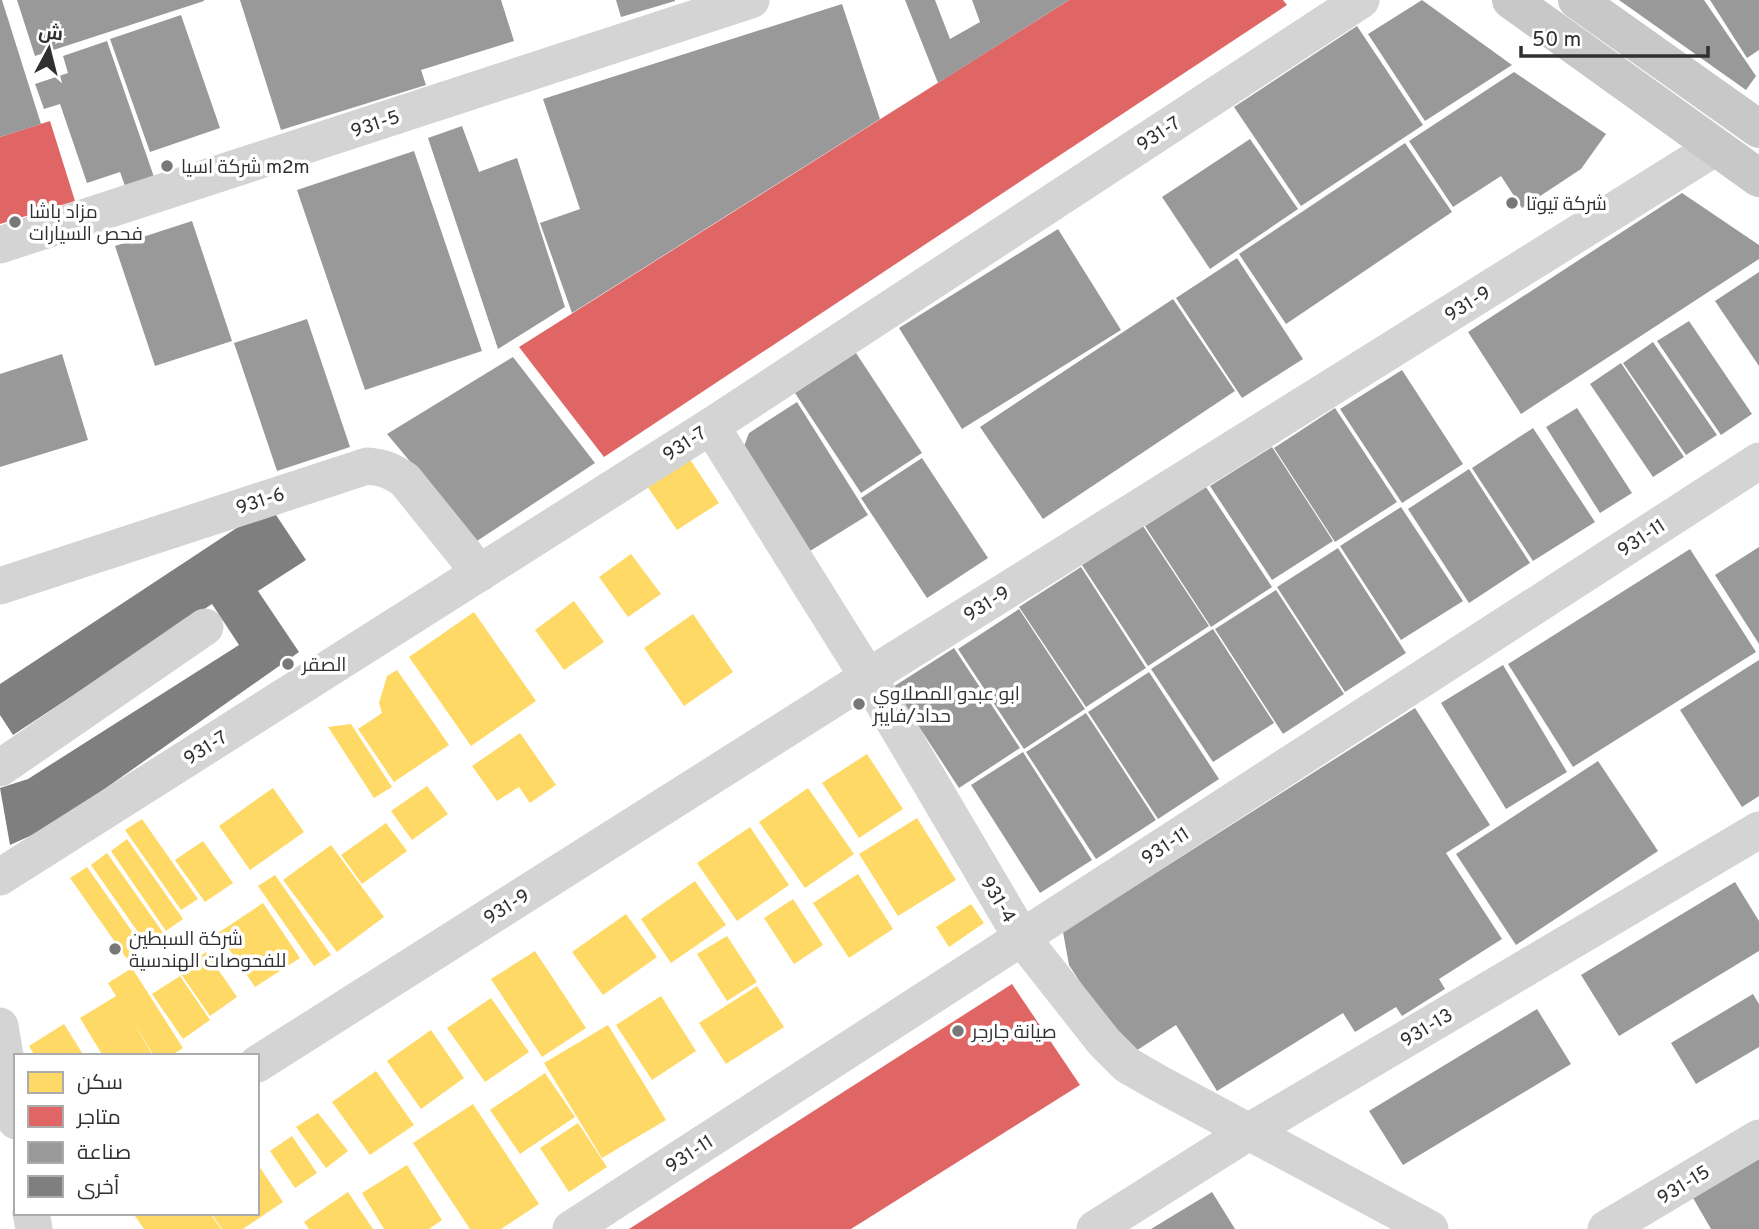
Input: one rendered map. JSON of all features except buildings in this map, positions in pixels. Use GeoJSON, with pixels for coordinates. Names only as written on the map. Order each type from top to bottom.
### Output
{"type":"FeatureCollection","features":[{"type":"Feature","properties":{"kind":"main road"},"geometry":{"type":"LineString","coordinates":[[1511,0],[1759,178]]}},
{"type":"Feature","properties":{"kind":"main road"},"geometry":{"type":"LineString","coordinates":[[1577,0],[1758,127]]}},
{"type":"Feature","properties":{"kind":"street","name":"931-5"},"geometry":{"type":"LineString","coordinates":[[0,246],[751,0]]}},
{"type":"Feature","properties":{"kind":"street","name":"931-7"},"geometry":{"type":"LineString","coordinates":[[0,877],[710,426],[1361,0]]}},
{"type":"Feature","properties":{"kind":"street","name":"931-9"},"geometry":{"type":"LineString","coordinates":[[259,1063],[868,677],[1716,147]]}},
{"type":"Feature","properties":{"kind":"street","name":"931-4"},"geometry":{"type":"LineString","coordinates":[[710,426],[868,677],[1022,938],[1104,1042],[1127,1065],[1430,1229]]}},
{"type":"Feature","properties":{"kind":"street","name":"931-11"},"geometry":{"type":"LineString","coordinates":[[572,1229],[1759,461]]}},
{"type":"Feature","properties":{"kind":"street","name":"931-6"},"geometry":{"type":"LineString","coordinates":[[0,586],[367,466],[381,467],[405,480],[480,573]]}},
{"type":"Feature","properties":{"kind":"street"},"geometry":{"type":"LineString","coordinates":[[0,768],[205,626]]}},
{"type":"Feature","properties":{"kind":"street","name":"931-13"},"geometry":{"type":"LineString","coordinates":[[1095,1229],[1250,1131],[1755,837]]}},
{"type":"Feature","properties":{"kind":"street"},"geometry":{"type":"LineString","coordinates":[[1,1036],[14,1110]]}},
{"type":"Feature","properties":{"kind":"street","name":"931-15"},"geometry":{"type":"LineString","coordinates":[[1606,1229],[1759,1138]]}},
{"type":"Feature","properties":{"kind":"place","name":"شركة اسيا m2m"},"geometry":{"type":"Point","coordinates":[167,166]}},
{"type":"Feature","properties":{"kind":"place","name":"شركة تيوتا"},"geometry":{"type":"Point","coordinates":[1512,203]}},
{"type":"Feature","properties":{"kind":"place","name":"مزاد باشا فحص السيارات"},"geometry":{"type":"Point","coordinates":[15,222]}},
{"type":"Feature","properties":{"kind":"place","name":"الصقر"},"geometry":{"type":"Point","coordinates":[288,664]}},
{"type":"Feature","properties":{"kind":"place","name":"ابو عبدو المصلاوي حداد/فايبر"},"geometry":{"type":"Point","coordinates":[859,704]}},
{"type":"Feature","properties":{"kind":"place","name":"شركة السبطين للفحوصات الهندسية"},"geometry":{"type":"Point","coordinates":[115,949]}},
{"type":"Feature","properties":{"kind":"place","name":"صيانة جارجر"},"geometry":{"type":"Point","coordinates":[958,1031]}}]}
